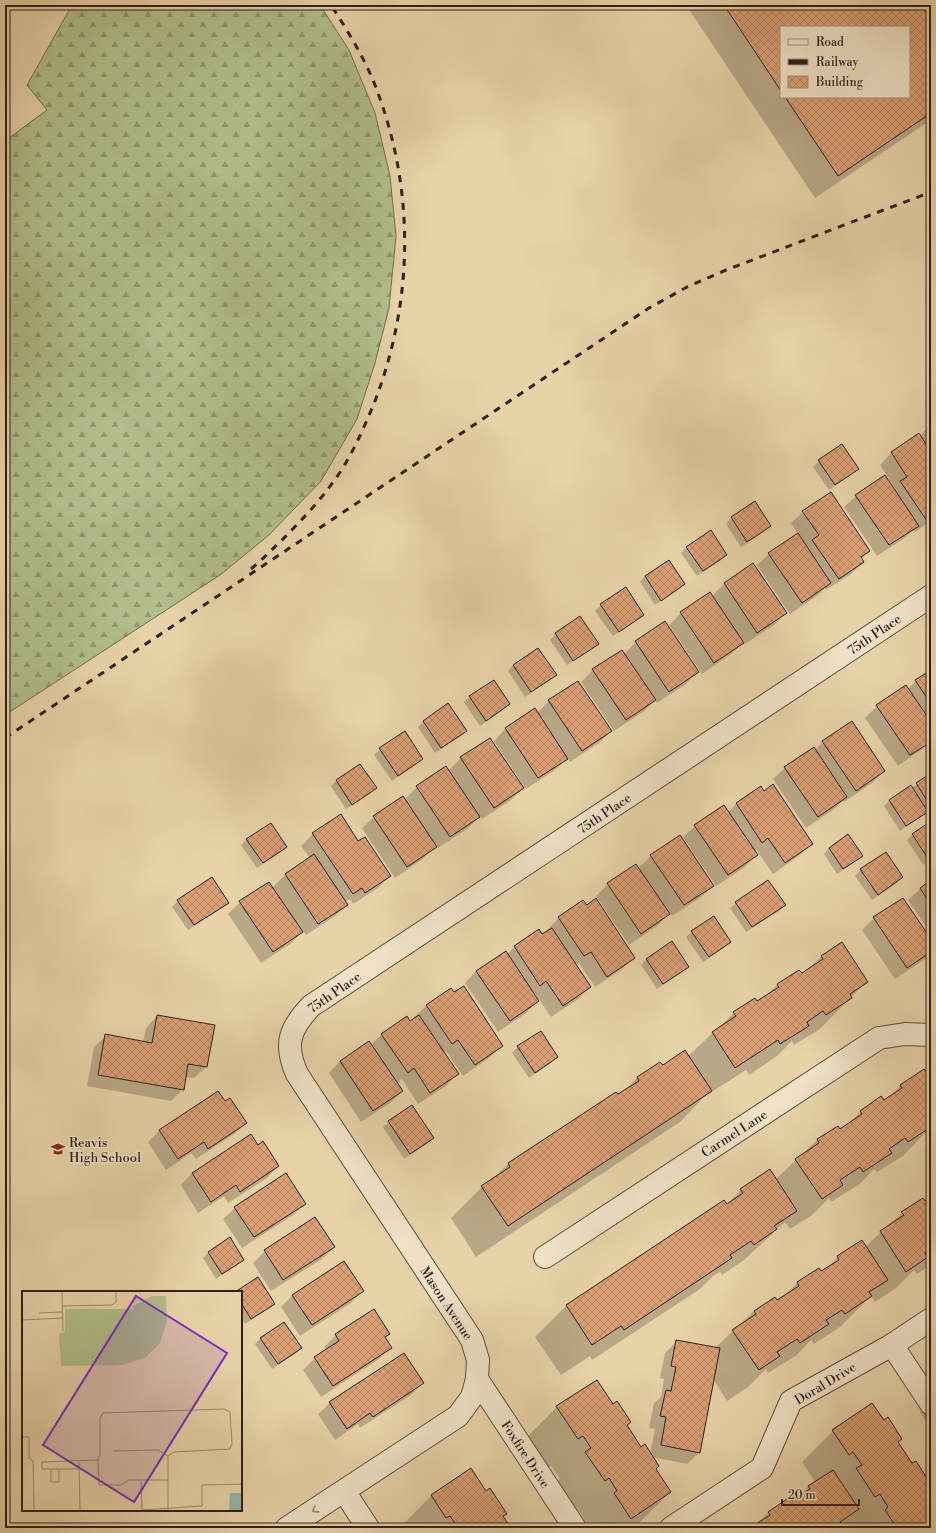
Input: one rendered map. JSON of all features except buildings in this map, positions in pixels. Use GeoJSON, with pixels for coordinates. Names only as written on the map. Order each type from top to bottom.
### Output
{"type":"FeatureCollection","features":[{"type":"Feature","properties":{"kind":"street","name":"75th Place"},"geometry":{"type":"LineString","coordinates":[[290,1041],[300,1018],[312,1006],[931,596]]}},
{"type":"Feature","properties":{"kind":"street","name":"Carmel Lane"},"geometry":{"type":"LineString","coordinates":[[545,1257],[879,1038],[905,1034],[931,1035]]}},
{"type":"Feature","properties":{"kind":"street","name":"Mason Avenue"},"geometry":{"type":"LineString","coordinates":[[287,1528],[458,1416],[472,1397],[477,1379],[478,1360],[472,1340],[297,1074],[292,1061],[290,1041]]}},
{"type":"Feature","properties":{"kind":"street","name":"Doral Drive"},"geometry":{"type":"LineString","coordinates":[[671,1528],[762,1468],[791,1401],[892,1345],[931,1319]]}},
{"type":"Feature","properties":{"kind":"street"},"geometry":{"type":"LineString","coordinates":[[892,1345],[931,1404]]}},
{"type":"Feature","properties":{"kind":"street","name":"Foxfire Drive"},"geometry":{"type":"LineString","coordinates":[[477,1379],[575,1528]]}},
{"type":"Feature","properties":{"kind":"street"},"geometry":{"type":"LineString","coordinates":[[344,1491],[368,1528]]}},
{"type":"Feature","properties":{"kind":"green space"},"geometry":{"type":"Polygon","coordinates":[[[72,5],[320,5],[349,50],[375,113],[390,176],[396,236],[389,308],[375,363],[357,419],[321,481],[269,535],[220,575],[5,715],[5,141],[47,110],[27,85],[72,5]]]}},
{"type":"Feature","properties":{"kind":"railway"},"geometry":{"type":"LineString","coordinates":[[251,569],[279,543],[313,507],[344,466],[353,450],[375,401],[388,363],[397,325],[405,247],[403,208],[398,170],[390,131],[369,70],[331,5]]}},
{"type":"Feature","properties":{"kind":"railway"},"geometry":{"type":"LineString","coordinates":[[5,738],[649,308],[687,287],[726,270],[931,192]]}},
{"type":"Feature","properties":{"kind":"place","name":"Reavis High School"},"geometry":{"type":"Point","coordinates":[58,1149]}}]}
